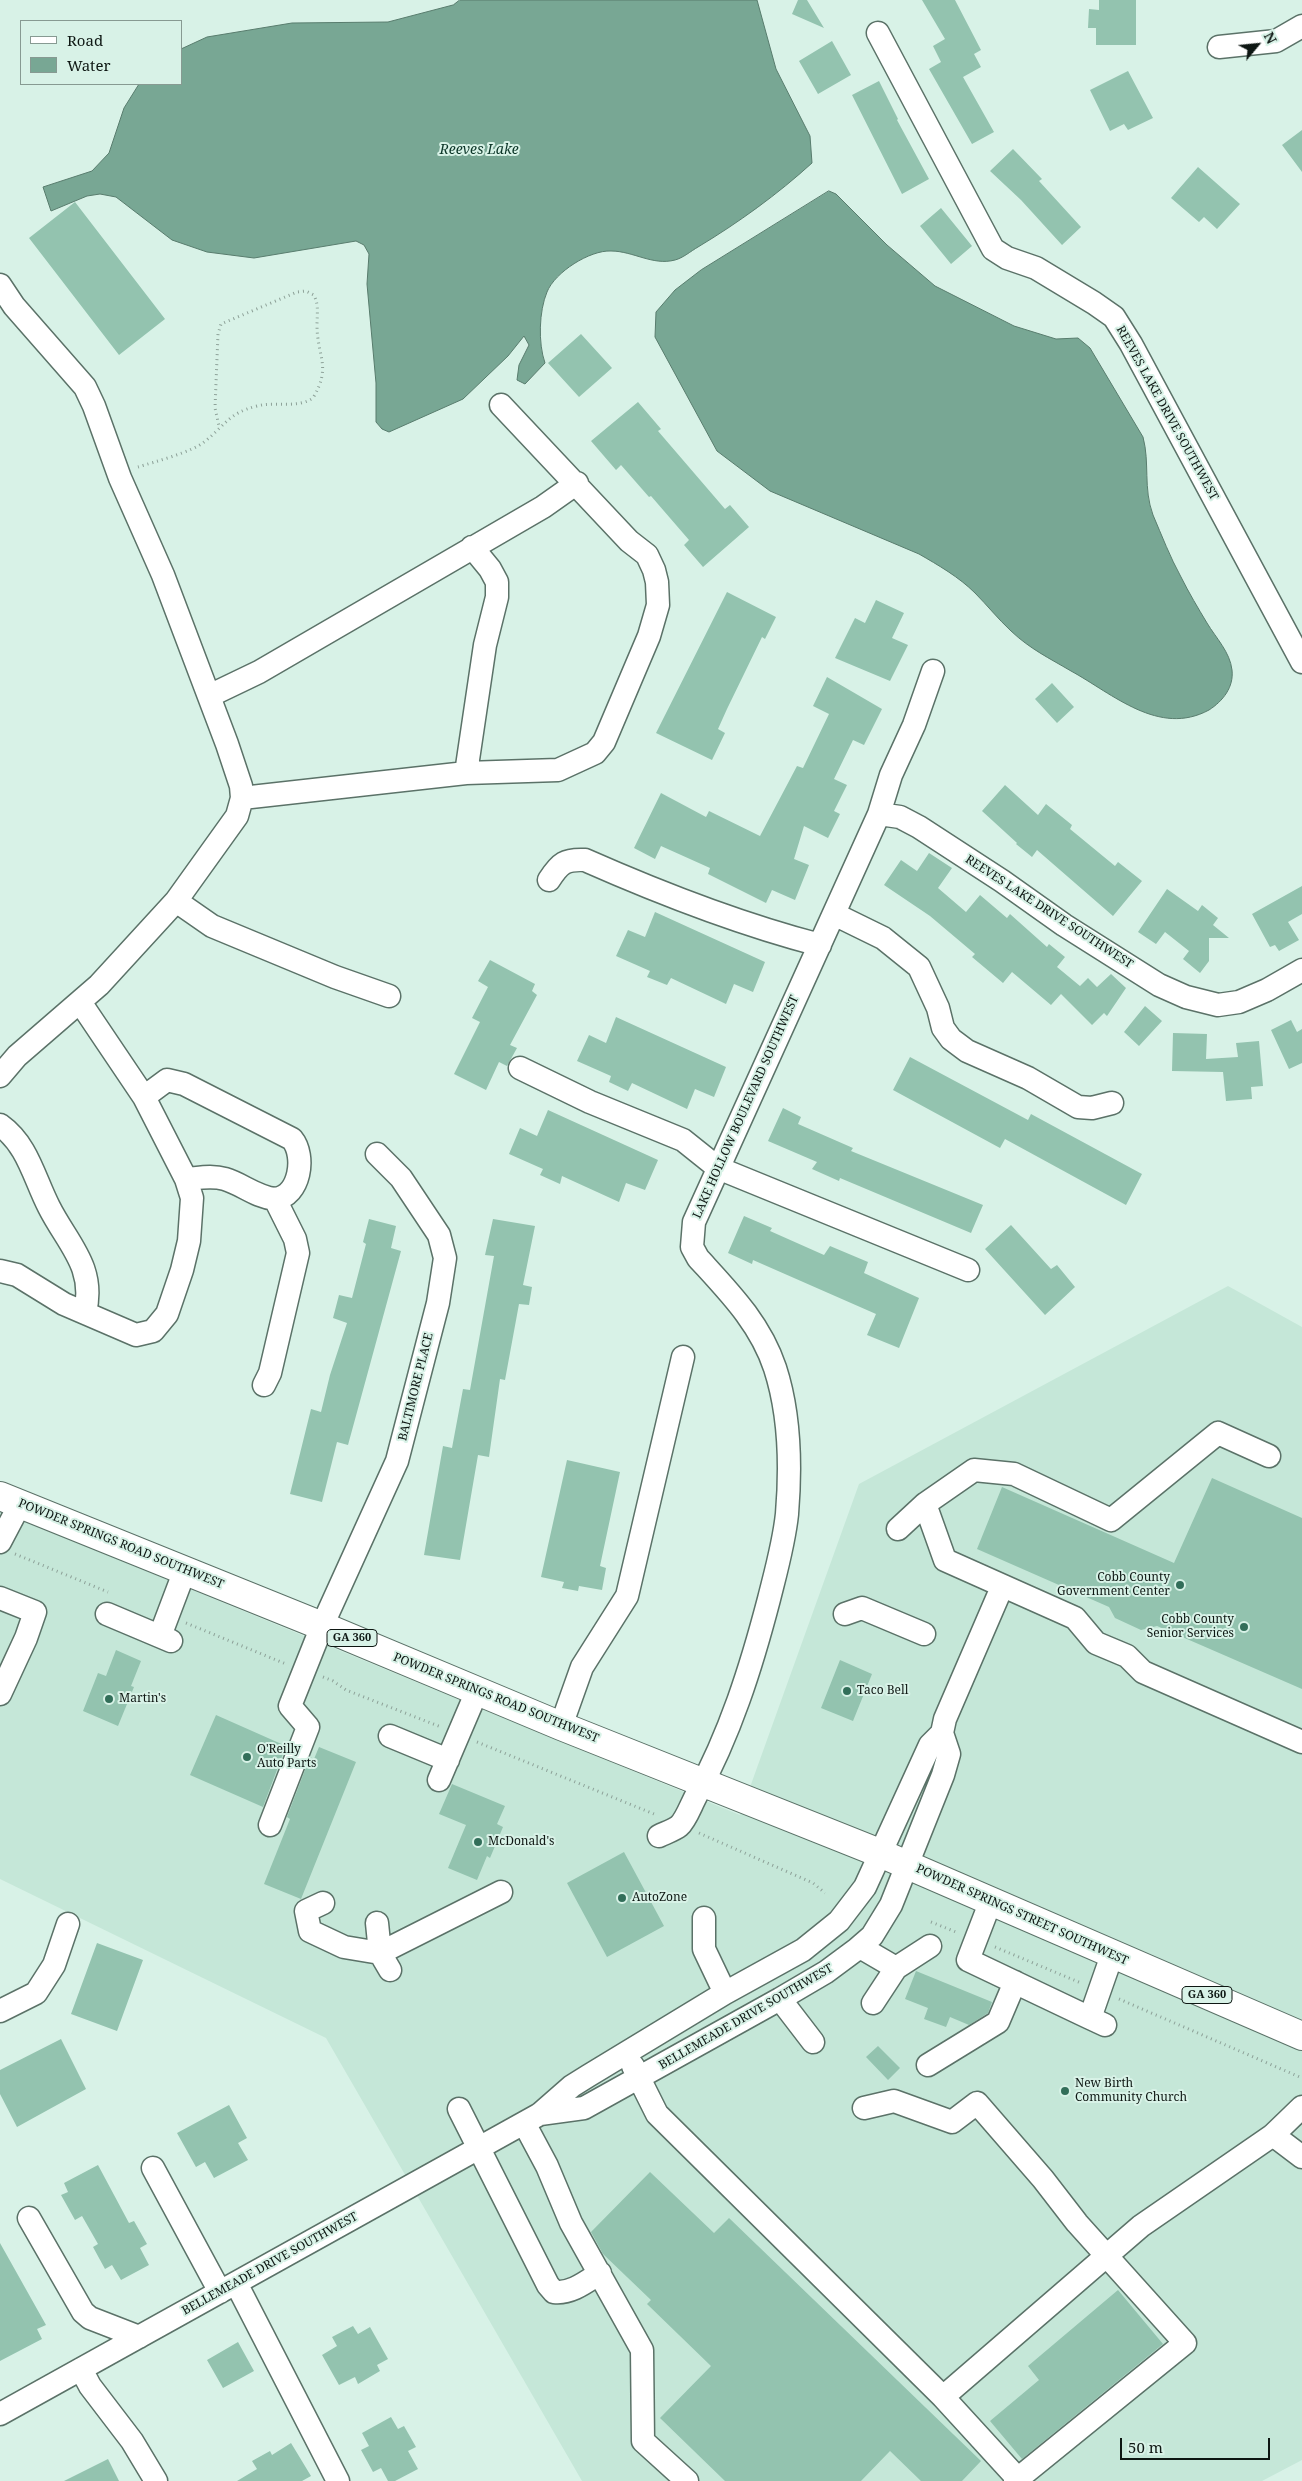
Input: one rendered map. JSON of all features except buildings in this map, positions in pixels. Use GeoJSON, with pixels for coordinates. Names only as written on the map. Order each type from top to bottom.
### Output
{"type":"FeatureCollection","features":[{"type":"Feature","properties":{"kind":"main road","name":"POWDER SPRINGS ROAD SOUTHWEST"},"geometry":{"type":"LineString","coordinates":[[10,1500],[322,1626],[561,1726],[704,1781],[741,1798]]}},
{"type":"Feature","properties":{"kind":"main road","name":"POWDER SPRINGS STREET SOUTHWEST"},"geometry":{"type":"LineString","coordinates":[[741,1798],[894,1859],[990,1903],[1302,2036]]}},
{"type":"Feature","properties":{"kind":"street"},"geometry":{"type":"LineString","coordinates":[[1219,47],[1276,41],[1302,26]]}},
{"type":"Feature","properties":{"kind":"street","name":"REEVES LAKE DRIVE SOUTHWEST"},"geometry":{"type":"LineString","coordinates":[[878,34],[993,248],[1007,258],[1036,268],[1114,317],[1131,344],[1302,662]]}},
{"type":"Feature","properties":{"kind":"street"},"geometry":{"type":"LineString","coordinates":[[0,285],[14,306],[85,386],[119,474],[163,575],[227,744],[241,786],[242,798],[237,816],[176,901],[99,985],[17,1056],[0,1076]]}},
{"type":"Feature","properties":{"kind":"street"},"geometry":{"type":"LineString","coordinates":[[242,798],[466,773],[558,770],[595,753],[612,728],[649,636],[658,605],[657,582],[654,570],[646,556],[629,541],[501,405]]}},
{"type":"Feature","properties":{"kind":"street"},"geometry":{"type":"LineString","coordinates":[[209,696],[259,672],[543,507],[576,483]]}},
{"type":"Feature","properties":{"kind":"street"},"geometry":{"type":"LineString","coordinates":[[466,773],[485,645],[497,597],[497,582],[490,569],[472,547]]}},
{"type":"Feature","properties":{"kind":"street","name":"LAKE HOLLOW BOULEVARD SOUTHWEST"},"geometry":{"type":"LineString","coordinates":[[680,1825],[704,1781],[731,1724],[764,1618],[781,1554],[787,1515],[789,1476],[783,1400],[766,1345],[750,1316],[698,1258],[692,1247],[694,1222],[879,814],[891,775],[914,724],[933,670]]}},
{"type":"Feature","properties":{"kind":"street","name":"REEVES LAKE DRIVE SOUTHWEST"},"geometry":{"type":"LineString","coordinates":[[879,814],[900,817],[919,827],[1002,881],[1064,925],[1159,985],[1186,997],[1218,1005],[1239,1002],[1267,990],[1302,970]]}},
{"type":"Feature","properties":{"kind":"street"},"geometry":{"type":"LineString","coordinates":[[550,880],[558,865],[573,859],[585,860],[655,892],[768,932],[820,945]]}},
{"type":"Feature","properties":{"kind":"street"},"geometry":{"type":"LineString","coordinates":[[176,901],[212,926],[336,977],[389,996]]}},
{"type":"Feature","properties":{"kind":"street"},"geometry":{"type":"LineString","coordinates":[[834,914],[883,938],[918,967],[938,1008],[943,1028],[951,1039],[967,1051],[1028,1078],[1078,1107],[1092,1108],[1112,1103]]}},
{"type":"Feature","properties":{"kind":"street"},"geometry":{"type":"LineString","coordinates":[[0,1271],[17,1275],[64,1304],[136,1335],[153,1331],[167,1314],[175,1295],[189,1241],[193,1210],[192,1198],[186,1179],[144,1097],[80,1002]]}},
{"type":"Feature","properties":{"kind":"street"},"geometry":{"type":"LineString","coordinates":[[520,1068],[590,1102],[683,1140],[718,1168],[968,1270]]}},
{"type":"Feature","properties":{"kind":"street"},"geometry":{"type":"LineString","coordinates":[[144,1097],[167,1080],[184,1084],[292,1139],[296,1144],[300,1158],[298,1175],[287,1195],[275,1199],[240,1188],[226,1179],[211,1176],[186,1179]]}},
{"type":"Feature","properties":{"kind":"street"},"geometry":{"type":"LineString","coordinates":[[0,1125],[21,1145],[48,1205],[78,1254],[88,1288],[85,1312]]}},
{"type":"Feature","properties":{"kind":"street","name":"BALTIMORE PLACE"},"geometry":{"type":"LineString","coordinates":[[270,1825],[308,1726],[290,1706],[322,1626],[397,1462],[438,1303],[444,1258],[439,1235],[401,1178],[378,1154]]}},
{"type":"Feature","properties":{"kind":"street"},"geometry":{"type":"LineString","coordinates":[[264,1385],[270,1374],[298,1252],[295,1239],[275,1199]]}},
{"type":"Feature","properties":{"kind":"street"},"geometry":{"type":"LineString","coordinates":[[561,1726],[582,1668],[627,1596],[683,1357]]}},
{"type":"Feature","properties":{"kind":"street"},"geometry":{"type":"LineString","coordinates":[[898,1529],[924,1504],[974,1470],[1014,1474],[1111,1520],[1218,1433],[1269,1456]]}},
{"type":"Feature","properties":{"kind":"street"},"geometry":{"type":"LineString","coordinates":[[4,1547],[10,1500]]}},
{"type":"Feature","properties":{"kind":"street"},"geometry":{"type":"LineString","coordinates":[[924,1504],[945,1560],[1075,1618],[1096,1642],[1127,1656],[1143,1672],[1302,1742]]}},
{"type":"Feature","properties":{"kind":"street"},"geometry":{"type":"LineString","coordinates":[[110,1604],[166,1631],[185,1570]]}},
{"type":"Feature","properties":{"kind":"street"},"geometry":{"type":"LineString","coordinates":[[894,1859],[930,1745],[942,1733],[945,1719],[1002,1587]]}},
{"type":"Feature","properties":{"kind":"street"},"geometry":{"type":"LineString","coordinates":[[0,1598],[35,1612],[26,1638],[0,1694]]}},
{"type":"Feature","properties":{"kind":"street"},"geometry":{"type":"LineString","coordinates":[[845,1614],[862,1608],[924,1634]]}},
{"type":"Feature","properties":{"kind":"street"},"geometry":{"type":"LineString","coordinates":[[390,1736],[443,1770],[477,1691]]}},
{"type":"Feature","properties":{"kind":"street"},"geometry":{"type":"LineString","coordinates":[[659,1836],[680,1825]]}},
{"type":"Feature","properties":{"kind":"street","name":"BELLEMEADE DRIVE SOUTHWEST"},"geometry":{"type":"LineString","coordinates":[[532,2118],[584,2108],[826,1972],[860,1947],[872,1936],[884,1919],[892,1905],[894,1859]]}},
{"type":"Feature","properties":{"kind":"street","name":"BELLEMEADE DRIVE SOUTHWEST"},"geometry":{"type":"LineString","coordinates":[[0,2414],[532,2118],[572,2086],[626,2052],[725,1993],[803,1950],[839,1921],[866,1887],[894,1859]]}},
{"type":"Feature","properties":{"kind":"street"},"geometry":{"type":"LineString","coordinates":[[385,1962],[501,1892]]}},
{"type":"Feature","properties":{"kind":"street"},"geometry":{"type":"LineString","coordinates":[[323,1903],[306,1911],[310,1931],[344,1947],[385,1962]]}},
{"type":"Feature","properties":{"kind":"street"},"geometry":{"type":"LineString","coordinates":[[990,1903],[968,1960],[1098,2021],[1112,1955]]}},
{"type":"Feature","properties":{"kind":"street"},"geometry":{"type":"LineString","coordinates":[[704,1918],[704,1949],[725,1993]]}},
{"type":"Feature","properties":{"kind":"street"},"geometry":{"type":"LineString","coordinates":[[377,1923],[385,1962]]}},
{"type":"Feature","properties":{"kind":"street"},"geometry":{"type":"LineString","coordinates":[[0,2011],[36,1993],[54,1965],[68,1924]]}},
{"type":"Feature","properties":{"kind":"street"},"geometry":{"type":"LineString","coordinates":[[873,2003],[896,1968],[930,1946]]}},
{"type":"Feature","properties":{"kind":"street"},"geometry":{"type":"LineString","coordinates":[[860,1947],[896,1968]]}},
{"type":"Feature","properties":{"kind":"street"},"geometry":{"type":"LineString","coordinates":[[928,2065],[998,2022],[1015,1982]]}},
{"type":"Feature","properties":{"kind":"street"},"geometry":{"type":"LineString","coordinates":[[780,1999],[813,2042]]}},
{"type":"Feature","properties":{"kind":"street"},"geometry":{"type":"LineString","coordinates":[[626,2052],[657,2114],[943,2397],[1016,2480],[1185,2343],[1106,2256],[977,2103],[952,2122],[894,2101],[864,2108]]}},
{"type":"Feature","properties":{"kind":"street"},"geometry":{"type":"LineString","coordinates":[[459,2109],[548,2285],[554,2292],[563,2293],[600,2274]]}},
{"type":"Feature","properties":{"kind":"street"},"geometry":{"type":"LineString","coordinates":[[943,2397],[1141,2226],[1273,2135],[1302,2109]]}},
{"type":"Feature","properties":{"kind":"street"},"geometry":{"type":"LineString","coordinates":[[532,2118],[546,2166],[571,2223],[642,2350],[643,2441],[687,2481]]}},
{"type":"Feature","properties":{"kind":"street"},"geometry":{"type":"LineString","coordinates":[[1273,2135],[1302,2157]]}},
{"type":"Feature","properties":{"kind":"street"},"geometry":{"type":"LineString","coordinates":[[153,2168],[228,2287],[338,2481]]}},
{"type":"Feature","properties":{"kind":"street"},"geometry":{"type":"LineString","coordinates":[[29,2218],[83,2312],[90,2318],[139,2337]]}},
{"type":"Feature","properties":{"kind":"street"},"geometry":{"type":"LineString","coordinates":[[81,2369],[90,2386],[132,2441],[156,2481]]}},
{"type":"Feature","properties":{"kind":"path"},"geometry":{"type":"LineString","coordinates":[[119,474],[202,444],[219,426],[240,410],[271,402],[296,404],[313,398],[323,379],[323,362],[317,326],[318,304],[314,295],[306,291],[297,292],[221,324],[218,334],[215,408],[219,426]]}},
{"type":"Feature","properties":{"kind":"path"},"geometry":{"type":"LineString","coordinates":[[4,1547],[110,1604]]}},
{"type":"Feature","properties":{"kind":"path"},"geometry":{"type":"LineString","coordinates":[[166,1631],[304,1670],[333,1681],[346,1690],[459,1734],[680,1825],[813,1883],[825,1893]]}},
{"type":"Feature","properties":{"kind":"shaded area"},"geometry":{"type":"Polygon","coordinates":[[[1228,1286],[1302,1327],[1302,2460],[1262,2481],[582,2481],[326,2038],[0,1879],[0,1511],[740,1815],[859,1484],[1228,1286]]]}},
{"type":"Feature","properties":{"kind":"water","name":"Reeves Lake"},"geometry":{"type":"Polygon","coordinates":[[[460,0],[757,0],[776,69],[810,136],[812,163],[757,208],[678,259],[659,261],[611,251],[593,254],[574,264],[557,277],[547,292],[542,308],[540,327],[541,346],[545,363],[525,384],[517,380],[519,365],[529,345],[524,336],[508,356],[463,399],[389,432],[382,429],[376,422],[376,383],[367,284],[369,254],[364,245],[356,241],[254,258],[207,252],[172,240],[116,197],[100,194],[87,196],[51,211],[43,187],[92,171],[109,153],[124,108],[138,85],[182,85],[182,49],[207,37],[292,23],[388,22],[453,5],[460,0]]]}},
{"type":"Feature","properties":{"kind":"water"},"geometry":{"type":"Polygon","coordinates":[[[829,191],[836,194],[887,245],[935,286],[1014,326],[1056,339],[1078,338],[1090,348],[1143,437],[1148,495],[1153,515],[1184,583],[1226,651],[1231,663],[1232,676],[1229,688],[1223,698],[1209,710],[1190,717],[1172,719],[1154,716],[1120,701],[1025,643],[969,587],[941,567],[919,554],[770,491],[717,451],[655,337],[656,312],[675,290],[701,270],[829,191]]]}},
{"type":"Feature","properties":{"kind":"place","name":"Cobb County Government Center"},"geometry":{"type":"Point","coordinates":[1180,1585]}},
{"type":"Feature","properties":{"kind":"place","name":"Cobb County Senior Services"},"geometry":{"type":"Point","coordinates":[1244,1627]}},
{"type":"Feature","properties":{"kind":"place","name":"Taco Bell"},"geometry":{"type":"Point","coordinates":[847,1691]}},
{"type":"Feature","properties":{"kind":"place","name":"Martin's"},"geometry":{"type":"Point","coordinates":[109,1699]}},
{"type":"Feature","properties":{"kind":"place","name":"O'Reilly Auto Parts"},"geometry":{"type":"Point","coordinates":[247,1757]}},
{"type":"Feature","properties":{"kind":"place","name":"McDonald's"},"geometry":{"type":"Point","coordinates":[478,1842]}},
{"type":"Feature","properties":{"kind":"place","name":"AutoZone"},"geometry":{"type":"Point","coordinates":[622,1898]}},
{"type":"Feature","properties":{"kind":"place","name":"New Birth Community Church"},"geometry":{"type":"Point","coordinates":[1065,2091]}}]}
